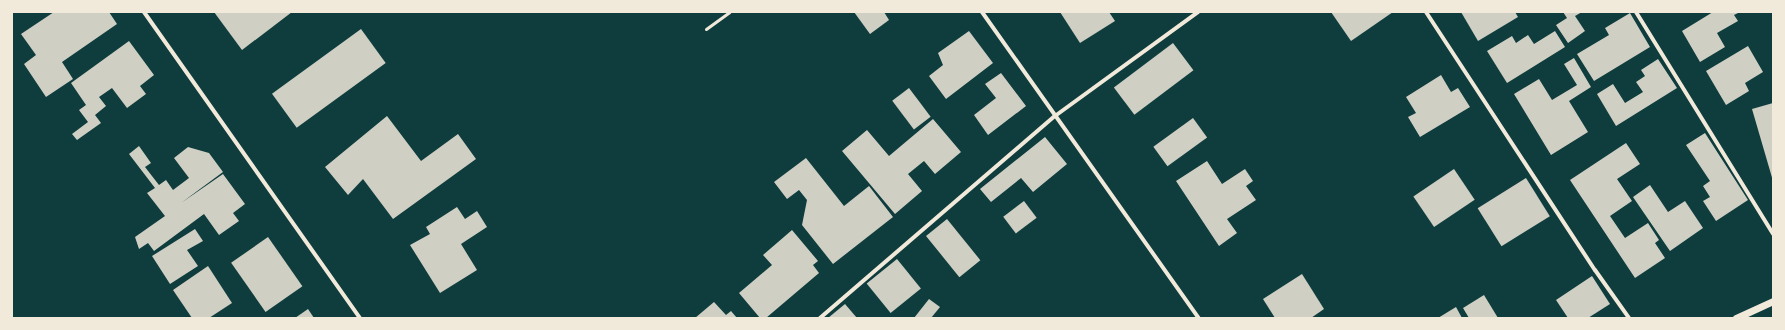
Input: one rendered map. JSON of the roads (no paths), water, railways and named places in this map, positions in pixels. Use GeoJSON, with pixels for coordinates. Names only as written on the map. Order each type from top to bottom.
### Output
{"type":"FeatureCollection","features":[{"type":"Feature","properties":{"kind":"street"},"geometry":{"type":"LineString","coordinates":[[144,12],[360,318]]}},
{"type":"Feature","properties":{"kind":"street"},"geometry":{"type":"LineString","coordinates":[[982,12],[1200,318]]}},
{"type":"Feature","properties":{"kind":"street"},"geometry":{"type":"LineString","coordinates":[[820,318],[1055,116],[1198,12]]}},
{"type":"Feature","properties":{"kind":"street"},"geometry":{"type":"LineString","coordinates":[[1426,12],[1595,270],[1629,318]]}},
{"type":"Feature","properties":{"kind":"street"},"geometry":{"type":"LineString","coordinates":[[1636,12],[1773,234]]}},
{"type":"Feature","properties":{"kind":"street"},"geometry":{"type":"LineString","coordinates":[[1736,318],[1773,301]]}},
{"type":"Feature","properties":{"kind":"lane"},"geometry":{"type":"LineString","coordinates":[[706,29],[729,12]]}}]}
